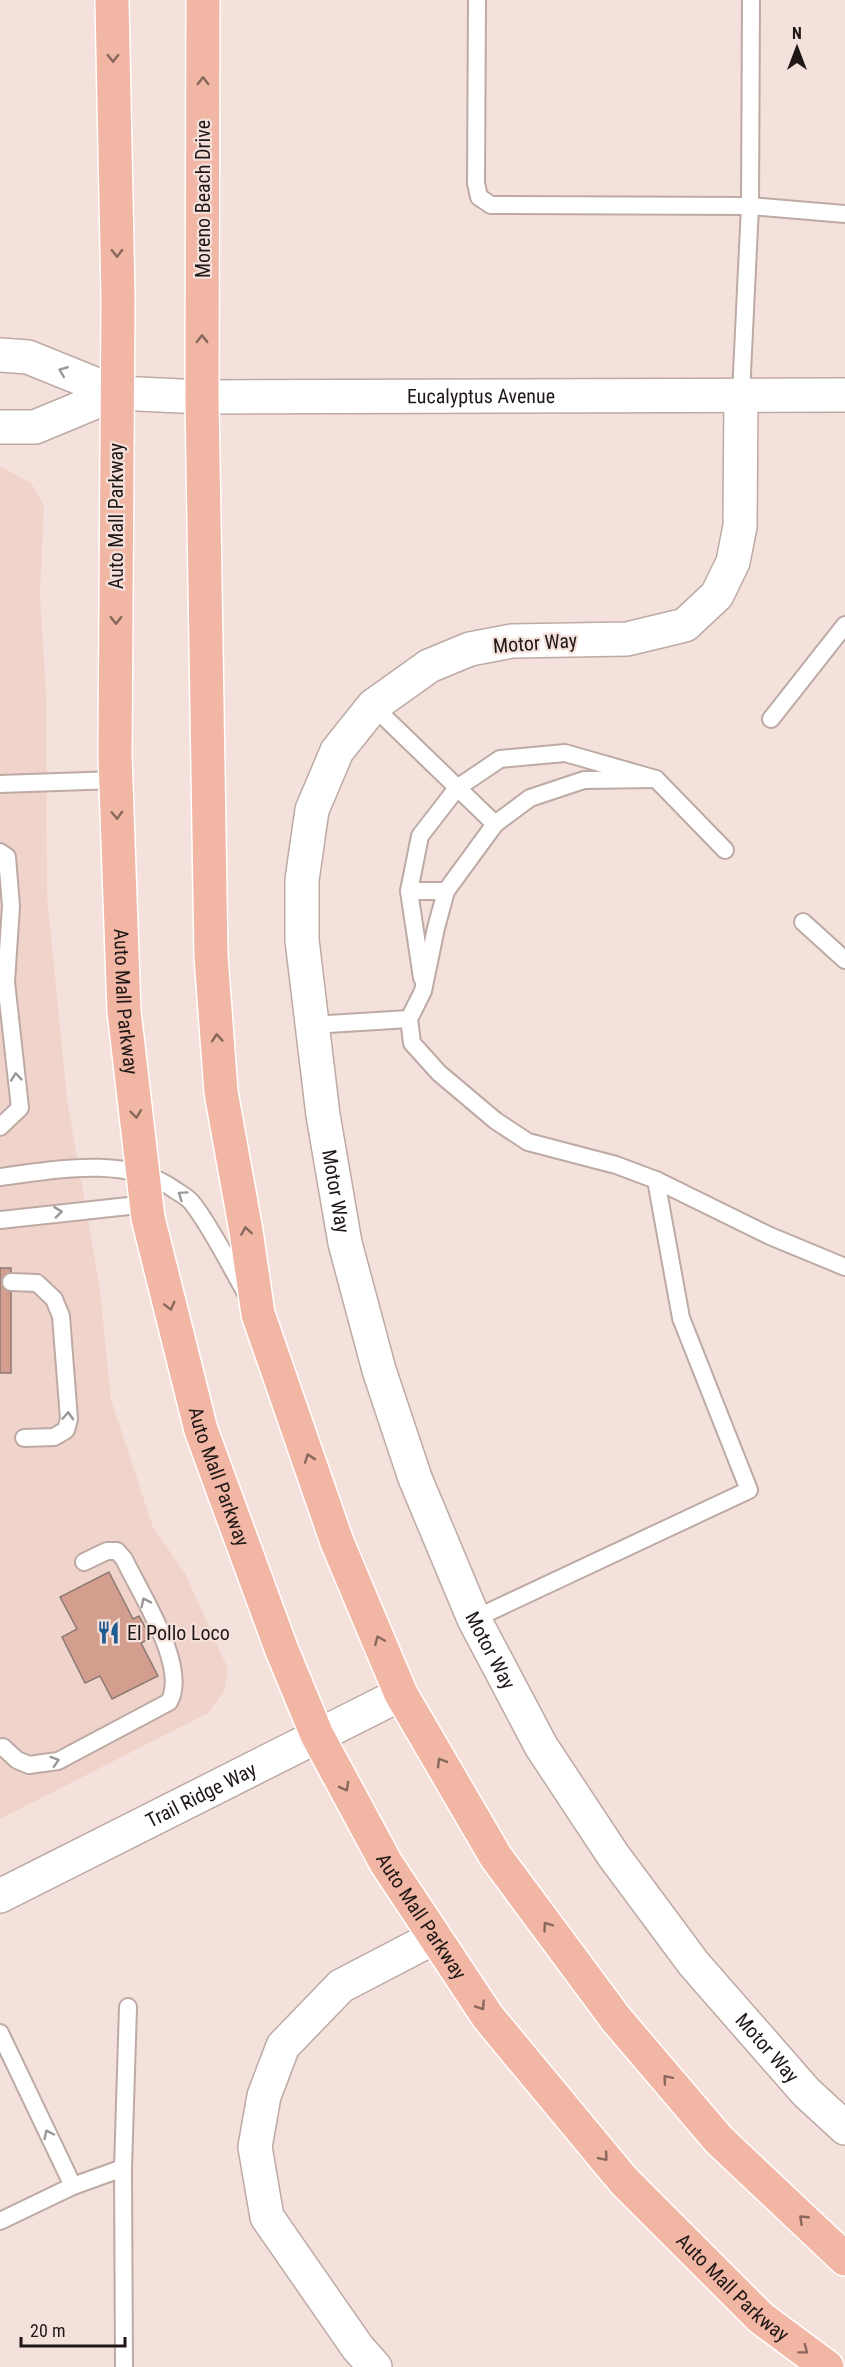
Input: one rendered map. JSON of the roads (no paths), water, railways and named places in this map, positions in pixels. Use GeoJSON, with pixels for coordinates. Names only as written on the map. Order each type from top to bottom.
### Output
{"type":"FeatureCollection","features":[{"type":"Feature","properties":{"kind":"main road"},"geometry":{"type":"LineString","coordinates":[[112,0],[118,287],[117,393]]}},
{"type":"Feature","properties":{"kind":"main road","name":"Moreno Beach Drive"},"geometry":{"type":"LineString","coordinates":[[202,397],[203,0]]}},
{"type":"Feature","properties":{"kind":"main road","name":"Auto Mall Parkway"},"geometry":{"type":"LineString","coordinates":[[117,393],[116,780],[124,1011],[148,1218],[201,1430],[281,1648],[317,1736],[386,1863],[488,2017],[624,2181],[761,2318],[826,2367]]}},
{"type":"Feature","properties":{"kind":"main road"},"geometry":{"type":"LineString","coordinates":[[202,397],[211,956],[221,1092],[246,1230],[258,1314],[337,1542],[401,1694],[496,1857],[616,2019],[719,2140],[845,2259]]}},
{"type":"Feature","properties":{"kind":"street","name":"Eucalyptus Avenue"},"geometry":{"type":"LineString","coordinates":[[0,355],[28,357],[117,393],[202,397],[845,395]]}},
{"type":"Feature","properties":{"kind":"street","name":"Eucalyptus Avenue"},"geometry":{"type":"LineString","coordinates":[[0,428],[35,427],[117,393]]}},
{"type":"Feature","properties":{"kind":"street","name":"Motor Way"},"geometry":{"type":"LineString","coordinates":[[741,394],[740,526],[733,562],[717,595],[685,625],[627,639],[512,641],[470,649],[429,666],[373,706],[337,751],[312,810],[302,880],[302,940],[322,1115],[345,1243],[379,1370],[415,1478],[474,1619],[541,1746],[613,1855],[694,1964],[806,2092],[845,2128]]}},
{"type":"Feature","properties":{"kind":"street","name":"Trail Ridge Way"},"geometry":{"type":"LineString","coordinates":[[0,1896],[401,1694]]}},
{"type":"Feature","properties":{"kind":"street"},"geometry":{"type":"LineString","coordinates":[[375,2367],[358,2348],[267,2217],[255,2147],[264,2096],[283,2046],[341,1986],[435,1937]]}},
{"type":"Feature","properties":{"kind":"lane"},"geometry":{"type":"LineString","coordinates":[[477,0],[476,183],[479,197],[491,205],[750,206],[845,214]]}},
{"type":"Feature","properties":{"kind":"lane"},"geometry":{"type":"LineString","coordinates":[[741,394],[750,206],[751,0]]}},
{"type":"Feature","properties":{"kind":"lane"},"geometry":{"type":"LineString","coordinates":[[771,719],[845,625]]}},
{"type":"Feature","properties":{"kind":"lane"},"geometry":{"type":"LineString","coordinates":[[373,706],[495,824]]}},
{"type":"Feature","properties":{"kind":"lane"},"geometry":{"type":"LineString","coordinates":[[566,753],[584,780]]}},
{"type":"Feature","properties":{"kind":"lane"},"geometry":{"type":"LineString","coordinates":[[423,991],[409,891],[420,836],[457,788],[500,759],[566,753],[656,780],[725,850]]}},
{"type":"Feature","properties":{"kind":"lane"},"geometry":{"type":"LineString","coordinates":[[0,784],[116,780]]}},
{"type":"Feature","properties":{"kind":"lane"},"geometry":{"type":"LineString","coordinates":[[656,780],[584,780],[530,798],[495,824],[446,891],[423,991],[409,1019],[412,1043],[439,1073],[496,1122],[528,1142],[616,1165],[656,1180],[770,1236],[845,1267]]}},
{"type":"Feature","properties":{"kind":"lane"},"geometry":{"type":"LineString","coordinates":[[0,852],[7,857],[11,906],[3,982],[20,1108],[0,1127]]}},
{"type":"Feature","properties":{"kind":"lane"},"geometry":{"type":"LineString","coordinates":[[409,891],[446,891]]}},
{"type":"Feature","properties":{"kind":"lane"},"geometry":{"type":"LineString","coordinates":[[803,922],[845,960]]}},
{"type":"Feature","properties":{"kind":"lane"},"geometry":{"type":"LineString","coordinates":[[312,1024],[409,1019]]}},
{"type":"Feature","properties":{"kind":"lane"},"geometry":{"type":"LineString","coordinates":[[0,1177],[74,1167],[111,1168],[145,1190]]}},
{"type":"Feature","properties":{"kind":"lane"},"geometry":{"type":"LineString","coordinates":[[474,1619],[749,1490],[681,1318],[656,1180]]}},
{"type":"Feature","properties":{"kind":"lane"},"geometry":{"type":"LineString","coordinates":[[0,1220],[168,1185],[192,1202],[258,1314]]}},
{"type":"Feature","properties":{"kind":"lane"},"geometry":{"type":"LineString","coordinates":[[11,1282],[37,1283],[54,1299],[61,1316],[69,1419],[66,1430],[54,1437],[24,1438]]}},
{"type":"Feature","properties":{"kind":"lane"},"geometry":{"type":"LineString","coordinates":[[3,1747],[17,1760],[29,1765],[58,1761],[170,1702],[175,1693],[174,1668],[170,1651],[124,1559],[117,1551],[107,1551],[84,1562]]}},
{"type":"Feature","properties":{"kind":"lane"},"geometry":{"type":"LineString","coordinates":[[124,2367],[123,2168],[128,2007]]}},
{"type":"Feature","properties":{"kind":"lane"},"geometry":{"type":"LineString","coordinates":[[0,2033],[73,2186]]}},
{"type":"Feature","properties":{"kind":"lane"},"geometry":{"type":"LineString","coordinates":[[0,2221],[73,2186],[123,2168]]}},
{"type":"Feature","properties":{"kind":"place","name":"El Pollo Loco"},"geometry":{"type":"Point","coordinates":[109,1633]}}]}
